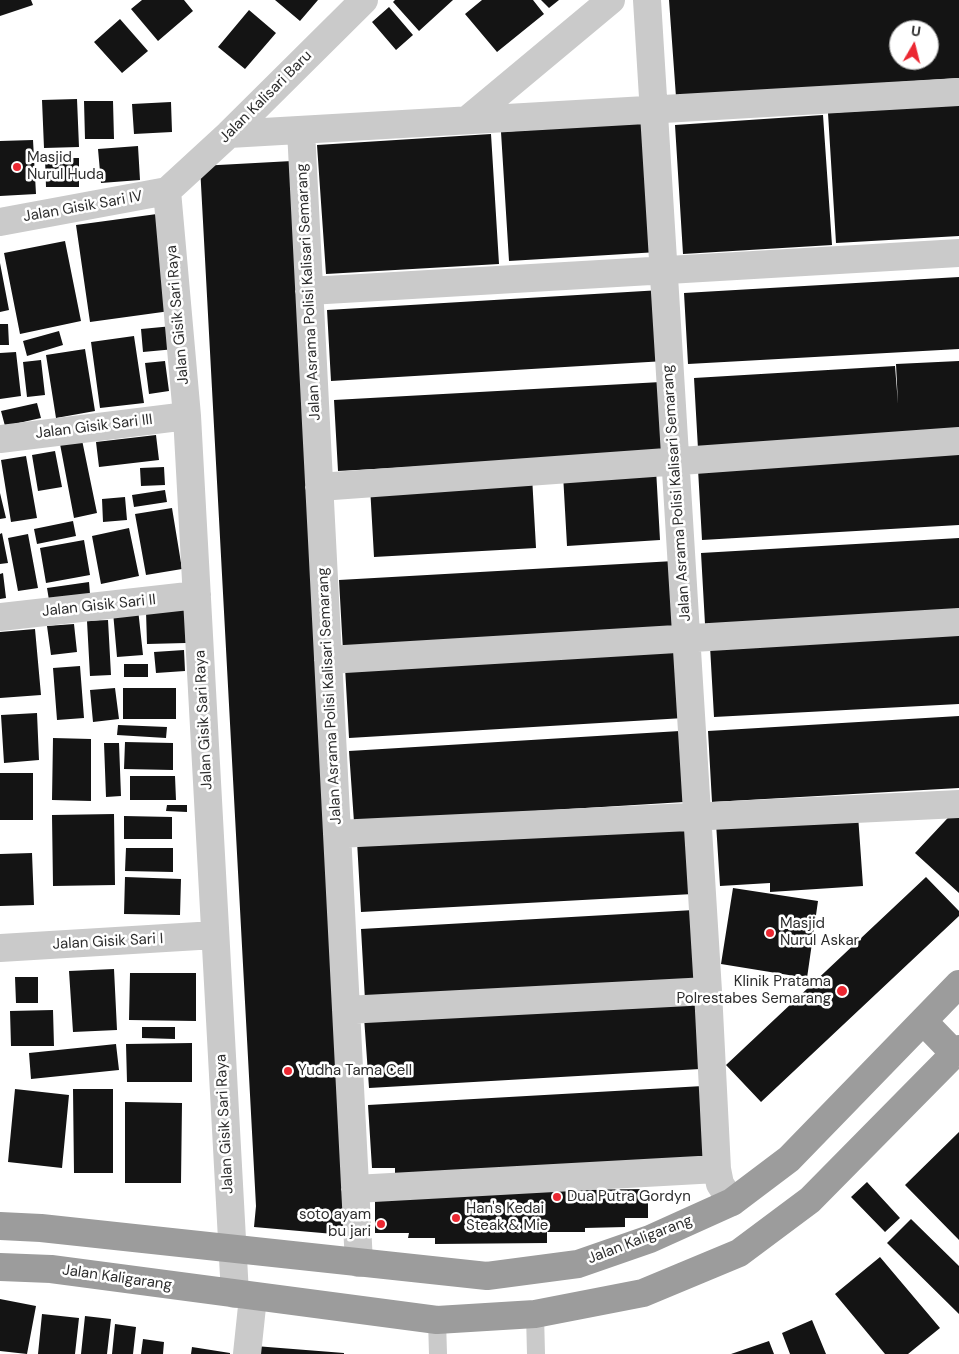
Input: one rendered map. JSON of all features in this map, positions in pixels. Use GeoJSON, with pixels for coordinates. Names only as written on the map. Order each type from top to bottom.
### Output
{"type":"FeatureCollection","features":[{"type":"Feature","properties":{"kind":"highway","name":"Jalan Kaligarang"},"geometry":{"type":"LineString","coordinates":[[0,1226],[42,1228],[487,1276],[578,1264],[650,1239],[732,1202],[790,1159],[959,984]]}},
{"type":"Feature","properties":{"kind":"highway"},"geometry":{"type":"LineString","coordinates":[[923,1021],[957,1051]]}},
{"type":"Feature","properties":{"kind":"highway","name":"Jalan Kaligarang"},"geometry":{"type":"LineString","coordinates":[[0,1267],[51,1270],[437,1320],[535,1314],[643,1293],[739,1253],[810,1200],[957,1051]]}},
{"type":"Feature","properties":{"kind":"street","name":"Jalan Kalisari Baru"},"geometry":{"type":"LineString","coordinates":[[167,192],[229,134],[364,0]]}},
{"type":"Feature","properties":{"kind":"street"},"geometry":{"type":"LineString","coordinates":[[467,120],[610,0]]}},
{"type":"Feature","properties":{"kind":"street","name":"Jalan Asrama Polisi Kalisari Semarang"},"geometry":{"type":"LineString","coordinates":[[647,0],[708,990],[717,1169],[720,1184],[732,1202]]}},
{"type":"Feature","properties":{"kind":"street"},"geometry":{"type":"LineString","coordinates":[[229,134],[959,92]]}},
{"type":"Feature","properties":{"kind":"street","name":"Jalan Asrama Polisi Kalisari Semarang"},"geometry":{"type":"LineString","coordinates":[[301,130],[359,1262]]}},
{"type":"Feature","properties":{"kind":"street","name":"Jalan Gisik Sari IV"},"geometry":{"type":"LineString","coordinates":[[0,222],[167,192]]}},
{"type":"Feature","properties":{"kind":"street","name":"Jalan Gisik Sari Raya"},"geometry":{"type":"LineString","coordinates":[[167,192],[187,416],[232,1248]]}},
{"type":"Feature","properties":{"kind":"street"},"geometry":{"type":"LineString","coordinates":[[309,291],[959,253]]}},
{"type":"Feature","properties":{"kind":"street","name":"Jalan Gisik Sari III"},"geometry":{"type":"LineString","coordinates":[[0,439],[187,416]]}},
{"type":"Feature","properties":{"kind":"street"},"geometry":{"type":"LineString","coordinates":[[319,487],[959,441]]}},
{"type":"Feature","properties":{"kind":"street","name":"Jalan Gisik Sari II"},"geometry":{"type":"LineString","coordinates":[[0,617],[197,595]]}},
{"type":"Feature","properties":{"kind":"street"},"geometry":{"type":"LineString","coordinates":[[328,660],[959,622]]}},
{"type":"Feature","properties":{"kind":"street"},"geometry":{"type":"LineString","coordinates":[[337,834],[959,804]]}},
{"type":"Feature","properties":{"kind":"street","name":"Jalan Gisik Sari I"},"geometry":{"type":"LineString","coordinates":[[0,948],[215,935]]}},
{"type":"Feature","properties":{"kind":"street"},"geometry":{"type":"LineString","coordinates":[[346,1010],[708,990]]}},
{"type":"Feature","properties":{"kind":"street"},"geometry":{"type":"LineString","coordinates":[[355,1189],[717,1169]]}},
{"type":"Feature","properties":{"kind":"street"},"geometry":{"type":"LineString","coordinates":[[232,1248],[244,1295],[247,1354]]}},
{"type":"Feature","properties":{"kind":"lane"},"geometry":{"type":"LineString","coordinates":[[535,1314],[536,1354]]}},
{"type":"Feature","properties":{"kind":"lane"},"geometry":{"type":"LineString","coordinates":[[437,1320],[438,1354]]}},
{"type":"Feature","properties":{"kind":"building"},"geometry":{"type":"Polygon","coordinates":[[[0,0],[31,0],[33,5],[0,16],[0,0]]]}},
{"type":"Feature","properties":{"kind":"building"},"geometry":{"type":"Polygon","coordinates":[[[142,0],[184,0],[193,11],[158,41],[131,9],[142,0]]]}},
{"type":"Feature","properties":{"kind":"building"},"geometry":{"type":"Polygon","coordinates":[[[275,0],[318,0],[300,21],[275,0]]]}},
{"type":"Feature","properties":{"kind":"building"},"geometry":{"type":"Polygon","coordinates":[[[395,0],[453,0],[419,31],[393,2],[395,0]]]}},
{"type":"Feature","properties":{"kind":"building"},"geometry":{"type":"Polygon","coordinates":[[[482,0],[533,0],[544,14],[497,52],[465,14],[482,0]]]}},
{"type":"Feature","properties":{"kind":"building"},"geometry":{"type":"Polygon","coordinates":[[[541,0],[559,0],[549,8],[541,0]]]}},
{"type":"Feature","properties":{"kind":"building"},"geometry":{"type":"Polygon","coordinates":[[[669,0],[959,0],[959,78],[676,97],[669,0]]]}},
{"type":"Feature","properties":{"kind":"building"},"geometry":{"type":"Polygon","coordinates":[[[389,7],[413,35],[396,50],[372,22],[389,7]]]}},
{"type":"Feature","properties":{"kind":"building"},"geometry":{"type":"Polygon","coordinates":[[[249,10],[276,33],[245,69],[218,47],[249,10]]]}},
{"type":"Feature","properties":{"kind":"building"},"geometry":{"type":"Polygon","coordinates":[[[120,19],[148,51],[122,73],[94,42],[120,19]]]}},
{"type":"Feature","properties":{"kind":"building"},"geometry":{"type":"Polygon","coordinates":[[[77,99],[79,147],[44,148],[42,100],[77,99]]]}},
{"type":"Feature","properties":{"kind":"building"},"geometry":{"type":"Polygon","coordinates":[[[84,101],[113,101],[114,139],[85,139],[84,101]]]}},
{"type":"Feature","properties":{"kind":"building"},"geometry":{"type":"Polygon","coordinates":[[[171,102],[172,132],[134,134],[132,104],[171,102]]]}},
{"type":"Feature","properties":{"kind":"building"},"geometry":{"type":"Polygon","coordinates":[[[959,105],[959,236],[836,243],[828,113],[959,105]]]}},
{"type":"Feature","properties":{"kind":"building"},"geometry":{"type":"Polygon","coordinates":[[[823,115],[832,245],[683,254],[675,125],[823,115]]]}},
{"type":"Feature","properties":{"kind":"building"},"geometry":{"type":"Polygon","coordinates":[[[648,122],[658,252],[509,261],[501,132],[648,122]]]}},
{"type":"Feature","properties":{"kind":"building"},"geometry":{"type":"Polygon","coordinates":[[[491,134],[499,264],[326,274],[317,145],[491,134]]]}},
{"type":"Feature","properties":{"kind":"building","name":"Masjid Nurul Huda"},"geometry":{"type":"Polygon","coordinates":[[[33,140],[36,194],[0,196],[0,141],[33,140]]]}},
{"type":"Feature","properties":{"kind":"building"},"geometry":{"type":"Polygon","coordinates":[[[138,146],[140,180],[101,183],[98,149],[138,146]]]}},
{"type":"Feature","properties":{"kind":"building"},"geometry":{"type":"Polygon","coordinates":[[[45,158],[79,158],[79,187],[46,187],[45,158]]]}},
{"type":"Feature","properties":{"kind":"building"},"geometry":{"type":"Polygon","coordinates":[[[292,161],[345,1235],[254,1227],[256,1206],[200,166],[292,161]]]}},
{"type":"Feature","properties":{"kind":"building"},"geometry":{"type":"Polygon","coordinates":[[[157,214],[170,311],[90,322],[76,225],[157,214]]]}},
{"type":"Feature","properties":{"kind":"building"},"geometry":{"type":"Polygon","coordinates":[[[65,241],[81,321],[20,334],[4,253],[65,241]]]}},
{"type":"Feature","properties":{"kind":"building"},"geometry":{"type":"Polygon","coordinates":[[[0,263],[9,310],[0,312],[0,263]]]}},
{"type":"Feature","properties":{"kind":"building"},"geometry":{"type":"Polygon","coordinates":[[[959,277],[959,349],[688,364],[684,293],[959,277]]]}},
{"type":"Feature","properties":{"kind":"building"},"geometry":{"type":"Polygon","coordinates":[[[661,290],[665,361],[331,381],[327,310],[661,290]]]}},
{"type":"Feature","properties":{"kind":"building"},"geometry":{"type":"Polygon","coordinates":[[[0,324],[8,324],[9,345],[0,345],[0,324]]]}},
{"type":"Feature","properties":{"kind":"building"},"geometry":{"type":"Polygon","coordinates":[[[173,326],[175,349],[143,352],[141,329],[173,326]]]}},
{"type":"Feature","properties":{"kind":"building"},"geometry":{"type":"Polygon","coordinates":[[[59,331],[63,345],[27,356],[23,341],[59,331]]]}},
{"type":"Feature","properties":{"kind":"building"},"geometry":{"type":"Polygon","coordinates":[[[134,336],[144,403],[100,408],[91,342],[134,336]]]}},
{"type":"Feature","properties":{"kind":"building"},"geometry":{"type":"Polygon","coordinates":[[[85,349],[95,411],[56,418],[46,355],[85,349]]]}},
{"type":"Feature","properties":{"kind":"building"},"geometry":{"type":"Polygon","coordinates":[[[16,352],[21,396],[0,399],[0,353],[16,352]]]}},
{"type":"Feature","properties":{"kind":"building"},"geometry":{"type":"Polygon","coordinates":[[[41,360],[45,395],[27,397],[23,362],[41,360]]]}},
{"type":"Feature","properties":{"kind":"building"},"geometry":{"type":"Polygon","coordinates":[[[165,361],[169,391],[149,394],[145,363],[165,361]]]}},
{"type":"Feature","properties":{"kind":"building"},"geometry":{"type":"Polygon","coordinates":[[[959,361],[959,432],[698,449],[694,378],[895,366],[898,404],[896,364],[959,361]]]}},
{"type":"Feature","properties":{"kind":"building"},"geometry":{"type":"Polygon","coordinates":[[[661,382],[665,453],[338,471],[334,400],[661,382]]]}},
{"type":"Feature","properties":{"kind":"building"},"geometry":{"type":"Polygon","coordinates":[[[37,403],[41,418],[5,426],[1,411],[37,403]]]}},
{"type":"Feature","properties":{"kind":"building"},"geometry":{"type":"Polygon","coordinates":[[[156,435],[159,460],[99,467],[96,442],[156,435]]]}},
{"type":"Feature","properties":{"kind":"building"},"geometry":{"type":"Polygon","coordinates":[[[82,440],[97,513],[74,518],[60,444],[82,440]]]}},
{"type":"Feature","properties":{"kind":"building"},"geometry":{"type":"Polygon","coordinates":[[[55,451],[62,487],[38,491],[32,455],[55,451]]]}},
{"type":"Feature","properties":{"kind":"building"},"geometry":{"type":"Polygon","coordinates":[[[959,454],[959,525],[702,540],[698,469],[959,454]]]}},
{"type":"Feature","properties":{"kind":"building"},"geometry":{"type":"Polygon","coordinates":[[[26,456],[37,518],[11,522],[1,460],[26,456]]]}},
{"type":"Feature","properties":{"kind":"building"},"geometry":{"type":"Polygon","coordinates":[[[164,467],[165,485],[141,486],[140,468],[164,467]]]}},
{"type":"Feature","properties":{"kind":"building"},"geometry":{"type":"Polygon","coordinates":[[[656,469],[660,540],[567,546],[563,474],[656,469]]]}},
{"type":"Feature","properties":{"kind":"building"},"geometry":{"type":"Polygon","coordinates":[[[532,476],[536,548],[374,557],[370,486],[532,476]]]}},
{"type":"Feature","properties":{"kind":"building"},"geometry":{"type":"Polygon","coordinates":[[[165,490],[167,502],[134,507],[132,495],[165,490]]]}},
{"type":"Feature","properties":{"kind":"building"},"geometry":{"type":"Polygon","coordinates":[[[0,493],[6,518],[0,519],[0,493]]]}},
{"type":"Feature","properties":{"kind":"building"},"geometry":{"type":"Polygon","coordinates":[[[125,497],[127,520],[103,522],[102,499],[125,497]]]}},
{"type":"Feature","properties":{"kind":"building"},"geometry":{"type":"Polygon","coordinates":[[[172,508],[182,569],[146,575],[135,514],[172,508]]]}},
{"type":"Feature","properties":{"kind":"building"},"geometry":{"type":"Polygon","coordinates":[[[73,521],[76,536],[37,544],[34,529],[73,521]]]}},
{"type":"Feature","properties":{"kind":"building"},"geometry":{"type":"Polygon","coordinates":[[[129,528],[139,576],[101,584],[92,536],[129,528]]]}},
{"type":"Feature","properties":{"kind":"building"},"geometry":{"type":"Polygon","coordinates":[[[2,533],[8,563],[0,564],[0,534],[2,533]]]}},
{"type":"Feature","properties":{"kind":"building"},"geometry":{"type":"Polygon","coordinates":[[[28,534],[38,588],[18,591],[8,538],[28,534]]]}},
{"type":"Feature","properties":{"kind":"building"},"geometry":{"type":"Polygon","coordinates":[[[959,538],[959,610],[705,624],[701,553],[959,538]]]}},
{"type":"Feature","properties":{"kind":"building"},"geometry":{"type":"Polygon","coordinates":[[[84,540],[90,575],[46,583],[40,548],[84,540]]]}},
{"type":"Feature","properties":{"kind":"building"},"geometry":{"type":"Polygon","coordinates":[[[674,561],[678,632],[343,651],[339,580],[674,561]]]}},
{"type":"Feature","properties":{"kind":"building"},"geometry":{"type":"Polygon","coordinates":[[[3,573],[6,598],[0,599],[0,574],[3,573]]]}},
{"type":"Feature","properties":{"kind":"building"},"geometry":{"type":"Polygon","coordinates":[[[89,582],[90,594],[49,600],[47,588],[89,582]]]}},
{"type":"Feature","properties":{"kind":"building"},"geometry":{"type":"Polygon","coordinates":[[[138,609],[143,655],[117,657],[113,612],[138,609]]]}},
{"type":"Feature","properties":{"kind":"building"},"geometry":{"type":"Polygon","coordinates":[[[185,610],[186,643],[147,644],[146,611],[185,610]]]}},
{"type":"Feature","properties":{"kind":"building"},"geometry":{"type":"Polygon","coordinates":[[[108,620],[111,675],[90,676],[87,621],[108,620]]]}},
{"type":"Feature","properties":{"kind":"building"},"geometry":{"type":"Polygon","coordinates":[[[74,624],[77,652],[51,655],[47,626],[74,624]]]}},
{"type":"Feature","properties":{"kind":"building"},"geometry":{"type":"Polygon","coordinates":[[[35,629],[41,695],[0,698],[0,632],[35,629]]]}},
{"type":"Feature","properties":{"kind":"building"},"geometry":{"type":"Polygon","coordinates":[[[959,632],[959,704],[714,717],[710,646],[959,632]]]}},
{"type":"Feature","properties":{"kind":"building"},"geometry":{"type":"Polygon","coordinates":[[[680,647],[684,718],[349,738],[345,667],[680,647]]]}},
{"type":"Feature","properties":{"kind":"building"},"geometry":{"type":"Polygon","coordinates":[[[184,650],[185,671],[156,673],[154,652],[184,650]]]}},
{"type":"Feature","properties":{"kind":"building"},"geometry":{"type":"Polygon","coordinates":[[[124,664],[148,664],[148,677],[124,677],[124,664]]]}},
{"type":"Feature","properties":{"kind":"building"},"geometry":{"type":"Polygon","coordinates":[[[80,666],[84,718],[57,720],[53,668],[80,666]]]}},
{"type":"Feature","properties":{"kind":"building"},"geometry":{"type":"Polygon","coordinates":[[[115,688],[119,719],[93,722],[90,690],[115,688]]]}},
{"type":"Feature","properties":{"kind":"building"},"geometry":{"type":"Polygon","coordinates":[[[123,688],[176,688],[176,719],[123,719],[123,688]]]}},
{"type":"Feature","properties":{"kind":"building"},"geometry":{"type":"Polygon","coordinates":[[[37,713],[39,760],[4,763],[1,715],[37,713]]]}},
{"type":"Feature","properties":{"kind":"building"},"geometry":{"type":"Polygon","coordinates":[[[959,716],[959,788],[712,802],[708,731],[959,716]]]}},
{"type":"Feature","properties":{"kind":"building"},"geometry":{"type":"Polygon","coordinates":[[[118,725],[167,727],[166,738],[117,735],[118,725]]]}},
{"type":"Feature","properties":{"kind":"building"},"geometry":{"type":"Polygon","coordinates":[[[680,731],[684,802],[354,822],[349,751],[680,731]]]}},
{"type":"Feature","properties":{"kind":"building"},"geometry":{"type":"Polygon","coordinates":[[[53,738],[91,739],[91,801],[52,800],[53,738]]]}},
{"type":"Feature","properties":{"kind":"building"},"geometry":{"type":"Polygon","coordinates":[[[125,742],[173,743],[173,770],[124,769],[125,742]]]}},
{"type":"Feature","properties":{"kind":"building"},"geometry":{"type":"Polygon","coordinates":[[[104,743],[119,743],[121,796],[106,797],[104,743]]]}},
{"type":"Feature","properties":{"kind":"building"},"geometry":{"type":"Polygon","coordinates":[[[0,773],[33,773],[33,820],[0,820],[0,773]]]}},
{"type":"Feature","properties":{"kind":"building"},"geometry":{"type":"Polygon","coordinates":[[[130,776],[175,776],[176,800],[130,800],[130,776]]]}},
{"type":"Feature","properties":{"kind":"building"},"geometry":{"type":"Polygon","coordinates":[[[167,805],[187,805],[187,812],[166,811],[167,805]]]}},
{"type":"Feature","properties":{"kind":"building"},"geometry":{"type":"Polygon","coordinates":[[[959,806],[959,893],[915,853],[959,806]]]}},
{"type":"Feature","properties":{"kind":"building"},"geometry":{"type":"Polygon","coordinates":[[[114,814],[115,885],[53,886],[52,815],[114,814]]]}},
{"type":"Feature","properties":{"kind":"building"},"geometry":{"type":"Polygon","coordinates":[[[858,815],[863,886],[770,892],[770,883],[720,886],[716,823],[858,815]]]}},
{"type":"Feature","properties":{"kind":"building"},"geometry":{"type":"Polygon","coordinates":[[[124,816],[172,817],[172,839],[124,839],[124,816]]]}},
{"type":"Feature","properties":{"kind":"building"},"geometry":{"type":"Polygon","coordinates":[[[689,823],[693,894],[361,912],[357,841],[689,823]]]}},
{"type":"Feature","properties":{"kind":"building"},"geometry":{"type":"Polygon","coordinates":[[[126,848],[173,848],[173,872],[125,871],[126,848]]]}},
{"type":"Feature","properties":{"kind":"building"},"geometry":{"type":"Polygon","coordinates":[[[32,853],[34,905],[0,906],[0,854],[32,853]]]}},
{"type":"Feature","properties":{"kind":"building"},"geometry":{"type":"Polygon","coordinates":[[[125,877],[181,879],[180,915],[124,914],[125,877]]]}},
{"type":"Feature","properties":{"kind":"building","name":"Klinik Pratama Polrestabes Semarang"},"geometry":{"type":"Polygon","coordinates":[[[926,877],[959,911],[959,916],[761,1102],[726,1065],[926,877]]]}},
{"type":"Feature","properties":{"kind":"building","name":"Masjid Nurul Askar"},"geometry":{"type":"Polygon","coordinates":[[[733,888],[818,901],[807,978],[721,964],[733,888]]]}},
{"type":"Feature","properties":{"kind":"building"},"geometry":{"type":"Polygon","coordinates":[[[694,910],[698,981],[365,1000],[361,929],[694,910]]]}},
{"type":"Feature","properties":{"kind":"building"},"geometry":{"type":"Polygon","coordinates":[[[114,969],[117,1030],[73,1032],[69,971],[114,969]]]}},
{"type":"Feature","properties":{"kind":"building"},"geometry":{"type":"Polygon","coordinates":[[[130,973],[196,973],[196,1021],[129,1020],[130,973]]]}},
{"type":"Feature","properties":{"kind":"building"},"geometry":{"type":"Polygon","coordinates":[[[15,977],[38,977],[38,1003],[16,1003],[15,977]]]}},
{"type":"Feature","properties":{"kind":"building"},"geometry":{"type":"Polygon","coordinates":[[[696,998],[700,1069],[369,1088],[364,1017],[696,998]]]}},
{"type":"Feature","properties":{"kind":"building"},"geometry":{"type":"Polygon","coordinates":[[[53,1010],[54,1046],[11,1046],[10,1011],[53,1010]]]}},
{"type":"Feature","properties":{"kind":"building"},"geometry":{"type":"Polygon","coordinates":[[[142,1027],[175,1027],[175,1039],[142,1038],[142,1027]]]}},
{"type":"Feature","properties":{"kind":"building"},"geometry":{"type":"Polygon","coordinates":[[[192,1043],[192,1082],[127,1082],[126,1044],[192,1043]]]}},
{"type":"Feature","properties":{"kind":"building"},"geometry":{"type":"Polygon","coordinates":[[[116,1044],[119,1070],[31,1079],[29,1053],[116,1044]]]}},
{"type":"Feature","properties":{"kind":"building"},"geometry":{"type":"Polygon","coordinates":[[[703,1086],[707,1157],[395,1174],[395,1168],[372,1168],[368,1105],[703,1086]]]}},
{"type":"Feature","properties":{"kind":"building"},"geometry":{"type":"Polygon","coordinates":[[[15,1089],[69,1095],[62,1168],[8,1162],[15,1089]]]}},
{"type":"Feature","properties":{"kind":"building"},"geometry":{"type":"Polygon","coordinates":[[[73,1089],[113,1089],[113,1173],[74,1173],[73,1089]]]}},
{"type":"Feature","properties":{"kind":"building"},"geometry":{"type":"Polygon","coordinates":[[[125,1102],[182,1103],[181,1183],[125,1183],[125,1102]]]}},
{"type":"Feature","properties":{"kind":"building"},"geometry":{"type":"Polygon","coordinates":[[[959,1132],[959,1240],[905,1185],[959,1132]]]}},
{"type":"Feature","properties":{"kind":"building"},"geometry":{"type":"Polygon","coordinates":[[[867,1182],[900,1218],[885,1232],[851,1197],[867,1182]]]}},
{"type":"Feature","properties":{"kind":"building"},"geometry":{"type":"Polygon","coordinates":[[[648,1189],[648,1218],[625,1218],[625,1227],[585,1228],[585,1232],[547,1232],[547,1243],[435,1244],[435,1238],[408,1238],[409,1233],[375,1233],[375,1192],[648,1189]]]}},
{"type":"Feature","properties":{"kind":"building"},"geometry":{"type":"Polygon","coordinates":[[[911,1219],[959,1266],[959,1314],[887,1243],[911,1219]]]}},
{"type":"Feature","properties":{"kind":"building"},"geometry":{"type":"Polygon","coordinates":[[[880,1257],[940,1328],[908,1354],[885,1354],[835,1294],[880,1257]]]}},
{"type":"Feature","properties":{"kind":"building"},"geometry":{"type":"Polygon","coordinates":[[[0,1299],[36,1306],[27,1354],[0,1351],[0,1299]]]}},
{"type":"Feature","properties":{"kind":"building"},"geometry":{"type":"Polygon","coordinates":[[[42,1314],[79,1318],[75,1354],[38,1354],[42,1314]]]}},
{"type":"Feature","properties":{"kind":"building"},"geometry":{"type":"Polygon","coordinates":[[[85,1316],[111,1319],[107,1354],[81,1354],[85,1316]]]}},
{"type":"Feature","properties":{"kind":"building"},"geometry":{"type":"Polygon","coordinates":[[[812,1320],[826,1354],[790,1354],[782,1333],[812,1320]]]}},
{"type":"Feature","properties":{"kind":"building"},"geometry":{"type":"Polygon","coordinates":[[[115,1324],[136,1327],[133,1354],[112,1354],[115,1324]]]}},
{"type":"Feature","properties":{"kind":"building"},"geometry":{"type":"Polygon","coordinates":[[[143,1339],[164,1342],[163,1354],[141,1354],[143,1339]]]}},
{"type":"Feature","properties":{"kind":"building"},"geometry":{"type":"Polygon","coordinates":[[[769,1341],[774,1354],[731,1354],[769,1341]]]}},
{"type":"Feature","properties":{"kind":"building"},"geometry":{"type":"Polygon","coordinates":[[[255,1346],[344,1353],[344,1354],[254,1354],[255,1346]]]}},
{"type":"Feature","properties":{"kind":"building"},"geometry":{"type":"Polygon","coordinates":[[[192,1347],[230,1353],[230,1354],[191,1354],[192,1347]]]}},
{"type":"Feature","properties":{"kind":"place","name":"Masjid Nurul Huda"},"geometry":{"type":"Point","coordinates":[17,167]}},
{"type":"Feature","properties":{"kind":"place","name":"Masjid Nurul Askar"},"geometry":{"type":"Point","coordinates":[770,933]}},
{"type":"Feature","properties":{"kind":"place","name":"Klinik Pratama Polrestabes Semarang"},"geometry":{"type":"Point","coordinates":[842,991]}},
{"type":"Feature","properties":{"kind":"place","name":"Yudha Tama Cell"},"geometry":{"type":"Point","coordinates":[288,1071]}},
{"type":"Feature","properties":{"kind":"place","name":"Dua Putra Gordyn"},"geometry":{"type":"Point","coordinates":[557,1197]}},
{"type":"Feature","properties":{"kind":"place","name":"Han's Kedai Steak & Mie"},"geometry":{"type":"Point","coordinates":[456,1218]}},
{"type":"Feature","properties":{"kind":"place","name":"soto ayam bu jari"},"geometry":{"type":"Point","coordinates":[381,1224]}}]}
